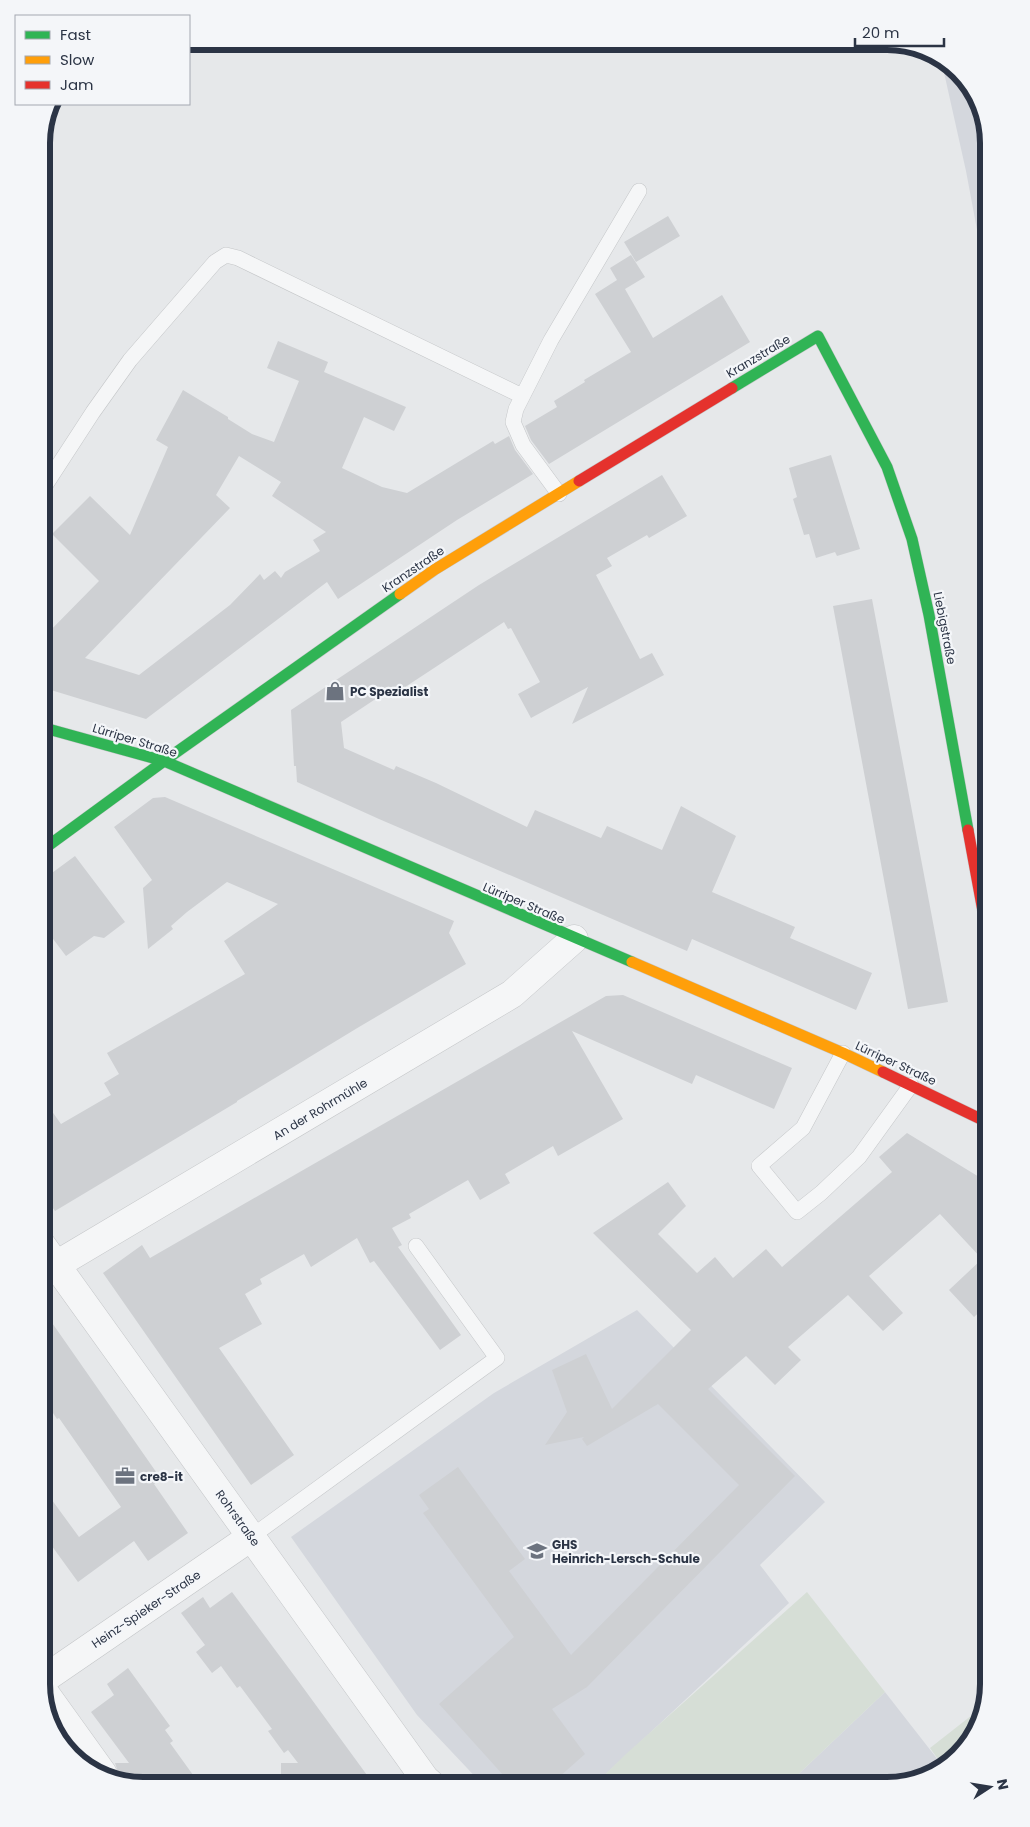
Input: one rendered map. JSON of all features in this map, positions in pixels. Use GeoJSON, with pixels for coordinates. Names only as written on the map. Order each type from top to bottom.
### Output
{"type":"FeatureCollection","features":[{"type":"Feature","properties":{"kind":"street","name":"Kranzstraße"},"geometry":{"type":"LineString","coordinates":[[50,844],[164,761],[434,570],[818,336]]}},
{"type":"Feature","properties":{"kind":"street","name":"Liebigstraße"},"geometry":{"type":"LineString","coordinates":[[818,336],[887,467],[912,539],[929,614],[980,894]]}},
{"type":"Feature","properties":{"kind":"street","name":"Lürriper Straße"},"geometry":{"type":"LineString","coordinates":[[50,729],[164,761],[843,1054],[980,1119]]}},
{"type":"Feature","properties":{"kind":"street","name":"An der Rohrmühle"},"geometry":{"type":"LineString","coordinates":[[50,1251],[512,994],[574,939]]}},
{"type":"Feature","properties":{"kind":"street","name":"Rohrstraße"},"geometry":{"type":"LineString","coordinates":[[50,1259],[424,1777]]}},
{"type":"Feature","properties":{"kind":"street","name":"Heinz-Spieker-Straße"},"geometry":{"type":"LineString","coordinates":[[50,1674],[251,1536]]}},
{"type":"Feature","properties":{"kind":"street"},"geometry":{"type":"LineString","coordinates":[[52,1703],[95,1763]]}},
{"type":"Feature","properties":{"kind":"lane"},"geometry":{"type":"LineString","coordinates":[[559,494],[523,445],[513,422],[516,409],[551,340],[639,191]]}},
{"type":"Feature","properties":{"kind":"lane"},"geometry":{"type":"LineString","coordinates":[[50,478],[130,360],[214,262],[226,255],[238,258],[522,396]]}},
{"type":"Feature","properties":{"kind":"lane"},"geometry":{"type":"LineString","coordinates":[[843,1054],[804,1128],[759,1166],[797,1212],[860,1157],[911,1085]]}},
{"type":"Feature","properties":{"kind":"lane"},"geometry":{"type":"LineString","coordinates":[[251,1536],[497,1358],[416,1246]]}},
{"type":"Feature","properties":{"kind":"shaded area"},"geometry":{"type":"Polygon","coordinates":[[[943,69],[964,91],[977,119],[980,143],[980,246],[966,171],[943,69]]]}},
{"type":"Feature","properties":{"kind":"shaded area","name":"GHS Heinrich-Lersch-Schule"},"geometry":{"type":"Polygon","coordinates":[[[637,1310],[825,1502],[760,1565],[789,1603],[603,1777],[476,1777],[417,1715],[291,1537],[494,1393],[637,1310]]]}},
{"type":"Feature","properties":{"kind":"shaded area"},"geometry":{"type":"Polygon","coordinates":[[[807,1592],[885,1692],[795,1777],[602,1777],[807,1592]]]}},
{"type":"Feature","properties":{"kind":"shaded area"},"geometry":{"type":"Polygon","coordinates":[[[885,1692],[939,1761],[917,1772],[899,1776],[795,1777],[885,1692]]]}},
{"type":"Feature","properties":{"kind":"shaded area"},"geometry":{"type":"Polygon","coordinates":[[[976,1712],[961,1741],[948,1754],[939,1761],[930,1748],[976,1712]]]}},
{"type":"Feature","properties":{"kind":"building"},"geometry":{"type":"Polygon","coordinates":[[[668,216],[680,236],[636,262],[624,242],[668,216]]]}},
{"type":"Feature","properties":{"kind":"building"},"geometry":{"type":"Polygon","coordinates":[[[631,255],[645,277],[625,289],[653,338],[722,295],[750,342],[549,464],[531,440],[525,426],[557,407],[554,401],[585,382],[584,380],[631,352],[595,294],[617,280],[610,268],[631,255]]]}},
{"type":"Feature","properties":{"kind":"building"},"geometry":{"type":"Polygon","coordinates":[[[278,341],[328,362],[324,372],[406,407],[394,431],[364,417],[342,468],[382,487],[407,493],[493,441],[495,444],[509,436],[515,450],[533,474],[457,520],[338,599],[327,582],[146,719],[50,690],[50,631],[99,581],[52,534],[90,496],[130,535],[168,447],[156,440],[183,390],[252,434],[274,442],[299,381],[267,368],[278,341]],[[239,456],[216,495],[230,508],[85,658],[139,675],[230,605],[260,574],[264,580],[275,571],[281,578],[285,572],[320,551],[313,540],[326,532],[272,496],[281,482],[239,456]]]}},
{"type":"Feature","properties":{"kind":"building"},"geometry":{"type":"Polygon","coordinates":[[[831,455],[860,549],[837,556],[835,552],[816,558],[809,534],[804,535],[793,499],[797,497],[789,468],[831,455]]]}},
{"type":"Feature","properties":{"kind":"building"},"geometry":{"type":"Polygon","coordinates":[[[662,475],[687,516],[649,538],[647,535],[607,558],[612,566],[596,575],[640,659],[652,653],[664,675],[572,724],[588,687],[531,718],[518,694],[540,682],[511,628],[508,629],[504,622],[390,697],[386,692],[341,722],[344,748],[394,770],[396,766],[436,783],[527,827],[535,810],[601,838],[607,826],[662,850],[681,806],[736,836],[712,892],[795,927],[790,938],[872,973],[856,1010],[692,939],[687,951],[297,782],[296,766],[294,766],[291,710],[479,585],[662,475]]]}},
{"type":"Feature","properties":{"kind":"building"},"geometry":{"type":"Polygon","coordinates":[[[872,599],[948,1002],[908,1009],[833,606],[872,599]]]}},
{"type":"Feature","properties":{"kind":"building"},"geometry":{"type":"Polygon","coordinates":[[[165,797],[454,921],[449,933],[466,964],[55,1211],[50,1204],[50,1109],[61,1124],[111,1095],[104,1083],[119,1074],[107,1053],[245,974],[224,941],[278,904],[227,882],[187,912],[171,926],[173,929],[148,949],[143,888],[152,880],[114,827],[153,798],[165,797]]]}},
{"type":"Feature","properties":{"kind":"building"},"geometry":{"type":"Polygon","coordinates":[[[75,856],[125,922],[104,938],[94,936],[66,956],[50,935],[50,874],[75,856]]]}},
{"type":"Feature","properties":{"kind":"building"},"geometry":{"type":"Polygon","coordinates":[[[623,995],[792,1068],[774,1109],[696,1075],[692,1084],[572,1031],[623,1119],[558,1156],[553,1146],[505,1174],[510,1183],[480,1200],[468,1180],[409,1214],[411,1218],[392,1228],[402,1245],[398,1247],[461,1335],[440,1350],[374,1261],[370,1263],[357,1238],[311,1267],[304,1254],[260,1279],[262,1284],[245,1294],[262,1324],[219,1348],[294,1455],[251,1485],[103,1273],[142,1245],[150,1258],[606,996],[623,995]]]}},
{"type":"Feature","properties":{"kind":"building"},"geometry":{"type":"Polygon","coordinates":[[[907,1133],[980,1178],[980,1257],[940,1214],[869,1276],[903,1313],[883,1331],[848,1295],[788,1347],[801,1360],[775,1385],[746,1356],[708,1389],[795,1476],[587,1687],[552,1709],[585,1754],[559,1777],[536,1777],[534,1775],[532,1777],[505,1777],[439,1704],[514,1637],[423,1513],[429,1509],[419,1495],[458,1467],[525,1559],[509,1571],[571,1655],[739,1485],[658,1404],[587,1446],[582,1439],[584,1437],[545,1445],[567,1412],[552,1370],[586,1354],[612,1409],[691,1330],[593,1233],[668,1182],[686,1206],[658,1234],[697,1273],[715,1257],[733,1278],[766,1249],[782,1267],[892,1172],[879,1157],[907,1133]]]}},
{"type":"Feature","properties":{"kind":"building"},"geometry":{"type":"Polygon","coordinates":[[[980,1261],[980,1311],[974,1317],[949,1290],[980,1261]]]}},
{"type":"Feature","properties":{"kind":"building"},"geometry":{"type":"Polygon","coordinates":[[[50,1320],[161,1479],[154,1484],[188,1533],[148,1561],[134,1541],[78,1582],[50,1543],[50,1497],[79,1537],[121,1507],[59,1418],[57,1419],[50,1408],[50,1320]]]}},
{"type":"Feature","properties":{"kind":"building"},"geometry":{"type":"Polygon","coordinates":[[[232,1592],[368,1777],[281,1777],[281,1763],[298,1763],[288,1750],[284,1753],[268,1731],[272,1729],[240,1686],[237,1688],[221,1666],[212,1673],[196,1652],[205,1645],[181,1613],[203,1597],[210,1608],[232,1592]]]}},
{"type":"Feature","properties":{"kind":"building"},"geometry":{"type":"Polygon","coordinates":[[[128,1668],[170,1726],[165,1730],[173,1741],[170,1743],[195,1777],[137,1777],[118,1773],[115,1763],[129,1763],[91,1712],[114,1695],[107,1684],[128,1668]]]}},
{"type":"Feature","properties":{"kind":"traffic: fast"},"geometry":{"type":"LineString","coordinates":[[732,388],[818,336],[887,467],[912,539],[929,615],[968,830]]}},
{"type":"Feature","properties":{"kind":"traffic: fast"},"geometry":{"type":"LineString","coordinates":[[50,844],[164,761],[400,594]]}},
{"type":"Feature","properties":{"kind":"traffic: fast"},"geometry":{"type":"LineString","coordinates":[[50,729],[164,761],[632,962]]}},
{"type":"Feature","properties":{"kind":"traffic: slow"},"geometry":{"type":"LineString","coordinates":[[400,594],[434,570],[579,481]]}},
{"type":"Feature","properties":{"kind":"traffic: slow"},"geometry":{"type":"LineString","coordinates":[[632,962],[883,1072]]}},
{"type":"Feature","properties":{"kind":"traffic: jam"},"geometry":{"type":"LineString","coordinates":[[579,481],[732,388]]}},
{"type":"Feature","properties":{"kind":"traffic: jam"},"geometry":{"type":"LineString","coordinates":[[968,830],[980,895]]}},
{"type":"Feature","properties":{"kind":"traffic: jam"},"geometry":{"type":"LineString","coordinates":[[883,1072],[980,1119]]}},
{"type":"Feature","properties":{"kind":"place","name":"PC Spezialist"},"geometry":{"type":"Point","coordinates":[335,691]}},
{"type":"Feature","properties":{"kind":"place","name":"cre8-it"},"geometry":{"type":"Point","coordinates":[125,1476]}},
{"type":"Feature","properties":{"kind":"place","name":"GHS Heinrich-Lersch-Schule"},"geometry":{"type":"Point","coordinates":[537,1551]}}]}
